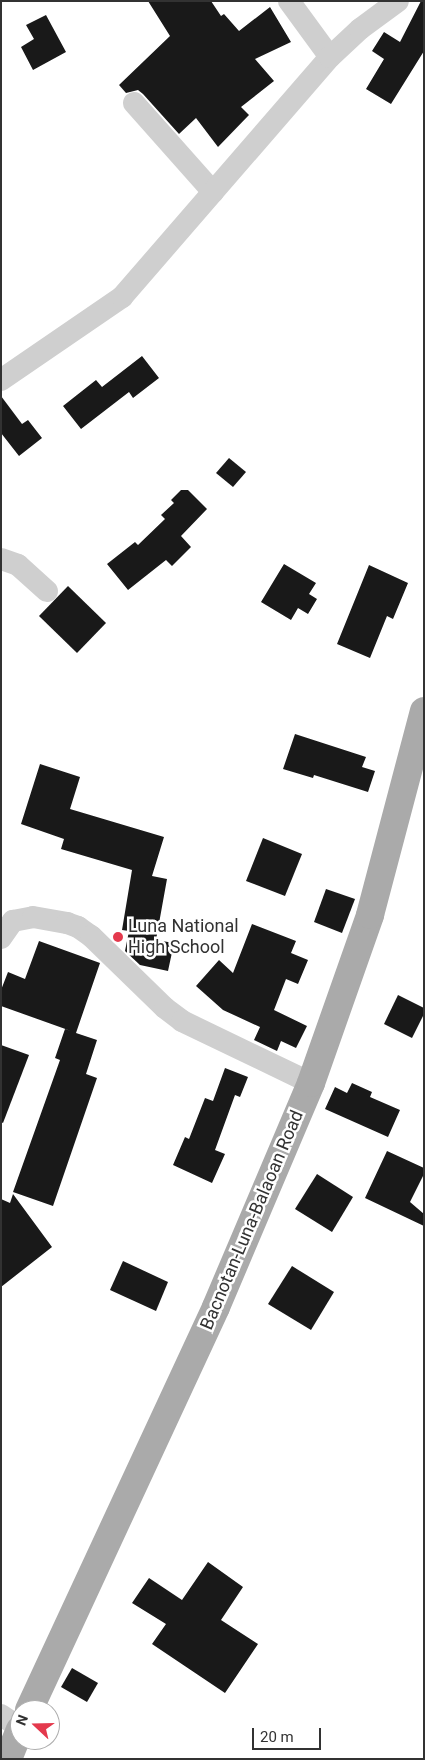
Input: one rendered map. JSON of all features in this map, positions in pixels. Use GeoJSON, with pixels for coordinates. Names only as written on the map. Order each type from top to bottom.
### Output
{"type":"FeatureCollection","features":[{"type":"Feature","properties":{"kind":"main road","name":"Bacnotan-Luna-Balaoan Road"},"geometry":{"type":"LineString","coordinates":[[34,1700],[216,1307],[311,1083],[370,915],[424,711]]}},
{"type":"Feature","properties":{"kind":"street"},"geometry":{"type":"LineString","coordinates":[[289,1],[330,57]]}},
{"type":"Feature","properties":{"kind":"street"},"geometry":{"type":"LineString","coordinates":[[1,380],[122,297],[330,57],[360,29],[398,1]]}},
{"type":"Feature","properties":{"kind":"street"},"geometry":{"type":"LineString","coordinates":[[134,103],[213,192]]}},
{"type":"Feature","properties":{"kind":"street"},"geometry":{"type":"LineString","coordinates":[[1,559],[18,565],[47,590]]}},
{"type":"Feature","properties":{"kind":"street"},"geometry":{"type":"LineString","coordinates":[[1,938],[13,921],[33,917],[67,923],[78,927],[91,936],[165,1008],[182,1021],[311,1083]]}},
{"type":"Feature","properties":{"kind":"building"},"geometry":{"type":"Polygon","coordinates":[[[148,1],[211,1],[221,16],[224,14],[239,31],[270,7],[291,42],[255,59],[274,81],[241,107],[249,115],[218,147],[196,118],[179,134],[143,94],[138,90],[126,93],[119,85],[170,36],[148,1]]]}},
{"type":"Feature","properties":{"kind":"building"},"geometry":{"type":"Polygon","coordinates":[[[421,1],[424,1],[424,51],[391,104],[366,89],[384,59],[372,51],[384,32],[400,42],[421,1]]]}},
{"type":"Feature","properties":{"kind":"building"},"geometry":{"type":"Polygon","coordinates":[[[46,15],[66,52],[33,70],[21,47],[34,39],[26,25],[46,15]]]}},
{"type":"Feature","properties":{"kind":"building"},"geometry":{"type":"Polygon","coordinates":[[[142,356],[159,378],[133,398],[129,392],[81,429],[63,406],[96,380],[102,387],[142,356]]]}},
{"type":"Feature","properties":{"kind":"building"},"geometry":{"type":"Polygon","coordinates":[[[1,396],[22,424],[28,420],[42,438],[19,456],[1,433],[1,396]]]}},
{"type":"Feature","properties":{"kind":"building"},"geometry":{"type":"Polygon","coordinates":[[[229,458],[246,472],[233,487],[216,473],[229,458]]]}},
{"type":"Feature","properties":{"kind":"building"},"geometry":{"type":"Polygon","coordinates":[[[181,490],[188,490],[207,509],[181,536],[191,547],[172,566],[166,560],[128,590],[107,564],[135,542],[138,545],[165,519],[161,515],[174,503],[171,500],[181,490]]]}},
{"type":"Feature","properties":{"kind":"building"},"geometry":{"type":"Polygon","coordinates":[[[284,564],[316,583],[309,594],[317,599],[308,614],[298,608],[291,620],[261,602],[284,564]]]}},
{"type":"Feature","properties":{"kind":"building"},"geometry":{"type":"Polygon","coordinates":[[[369,565],[408,583],[393,619],[387,616],[370,658],[337,644],[369,565]]]}},
{"type":"Feature","properties":{"kind":"building"},"geometry":{"type":"Polygon","coordinates":[[[68,586],[106,623],[77,653],[39,616],[68,586]]]}},
{"type":"Feature","properties":{"kind":"building"},"geometry":{"type":"Polygon","coordinates":[[[295,734],[366,757],[362,767],[375,771],[368,792],[314,775],[313,778],[283,769],[295,734]]]}},
{"type":"Feature","properties":{"kind":"building"},"geometry":{"type":"Polygon","coordinates":[[[40,764],[80,777],[70,809],[164,837],[152,876],[167,879],[156,940],[174,943],[168,971],[140,965],[125,951],[129,931],[122,930],[132,870],[61,849],[64,839],[21,824],[40,764]]]}},
{"type":"Feature","properties":{"kind":"building"},"geometry":{"type":"Polygon","coordinates":[[[263,838],[302,854],[285,896],[246,881],[263,838]]]}},
{"type":"Feature","properties":{"kind":"building"},"geometry":{"type":"Polygon","coordinates":[[[326,889],[355,899],[342,933],[314,922],[326,889]]]}},
{"type":"Feature","properties":{"kind":"building"},"geometry":{"type":"Polygon","coordinates":[[[252,924],[296,941],[291,953],[308,960],[298,984],[286,979],[274,1010],[307,1026],[296,1048],[281,1041],[277,1051],[254,1040],[260,1027],[223,1010],[196,986],[219,960],[233,973],[252,924]]]}},
{"type":"Feature","properties":{"kind":"building"},"geometry":{"type":"Polygon","coordinates":[[[39,941],[100,963],[76,1033],[97,1040],[86,1074],[97,1078],[53,1206],[13,1192],[60,1060],[55,1058],[65,1029],[71,1031],[1,1006],[1,990],[8,972],[25,979],[39,941]]]}},
{"type":"Feature","properties":{"kind":"building"},"geometry":{"type":"Polygon","coordinates":[[[398,995],[424,1008],[424,1014],[412,1038],[384,1024],[398,995]]]}},
{"type":"Feature","properties":{"kind":"building"},"geometry":{"type":"Polygon","coordinates":[[[1,1045],[29,1055],[3,1123],[1,1122],[1,1045]]]}},
{"type":"Feature","properties":{"kind":"building"},"geometry":{"type":"Polygon","coordinates":[[[225,1068],[248,1077],[240,1097],[235,1095],[215,1150],[225,1154],[212,1183],[173,1165],[185,1137],[189,1139],[205,1098],[213,1101],[225,1068]]]}},
{"type":"Feature","properties":{"kind":"building"},"geometry":{"type":"Polygon","coordinates":[[[352,1083],[372,1092],[370,1097],[400,1110],[388,1137],[325,1109],[335,1087],[347,1093],[352,1083]]]}},
{"type":"Feature","properties":{"kind":"building"},"geometry":{"type":"Polygon","coordinates":[[[387,1151],[424,1168],[424,1174],[410,1202],[424,1214],[424,1226],[365,1198],[387,1151]]]}},
{"type":"Feature","properties":{"kind":"building"},"geometry":{"type":"Polygon","coordinates":[[[317,1174],[353,1197],[332,1232],[295,1209],[317,1174]]]}},
{"type":"Feature","properties":{"kind":"building"},"geometry":{"type":"Polygon","coordinates":[[[13,1194],[52,1247],[1,1287],[1,1199],[10,1203],[13,1194]]]}},
{"type":"Feature","properties":{"kind":"building"},"geometry":{"type":"Polygon","coordinates":[[[123,1261],[168,1282],[156,1311],[110,1290],[123,1261]]]}},
{"type":"Feature","properties":{"kind":"building"},"geometry":{"type":"Polygon","coordinates":[[[292,1266],[334,1292],[311,1330],[268,1304],[292,1266]]]}},
{"type":"Feature","properties":{"kind":"building"},"geometry":{"type":"Polygon","coordinates":[[[208,1562],[243,1587],[221,1620],[258,1644],[225,1693],[152,1644],[166,1624],[132,1603],[149,1578],[182,1600],[208,1562]]]}},
{"type":"Feature","properties":{"kind":"building"},"geometry":{"type":"Polygon","coordinates":[[[72,1668],[98,1683],[87,1702],[61,1687],[72,1668]]]}},
{"type":"Feature","properties":{"kind":"place","name":"Luna National High School"},"geometry":{"type":"Point","coordinates":[118,937]}}]}
